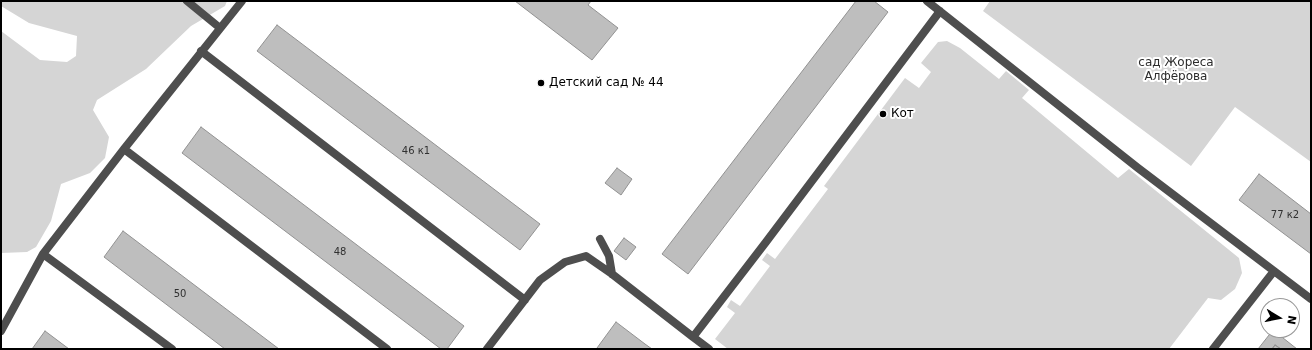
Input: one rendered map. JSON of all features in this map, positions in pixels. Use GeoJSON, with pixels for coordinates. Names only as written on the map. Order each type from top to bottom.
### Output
{"type":"FeatureCollection","features":[{"type":"Feature","properties":{"kind":"lane"},"geometry":{"type":"LineString","coordinates":[[187,1],[220,28]]}},
{"type":"Feature","properties":{"kind":"lane"},"geometry":{"type":"LineString","coordinates":[[1,331],[43,254],[124,149],[242,1]]}},
{"type":"Feature","properties":{"kind":"lane"},"geometry":{"type":"LineString","coordinates":[[927,1],[1138,168],[1311,299]]}},
{"type":"Feature","properties":{"kind":"lane"},"geometry":{"type":"LineString","coordinates":[[693,337],[940,11]]}},
{"type":"Feature","properties":{"kind":"lane"},"geometry":{"type":"LineString","coordinates":[[202,51],[525,300]]}},
{"type":"Feature","properties":{"kind":"lane"},"geometry":{"type":"LineString","coordinates":[[124,149],[387,349]]}},
{"type":"Feature","properties":{"kind":"lane"},"geometry":{"type":"LineString","coordinates":[[600,239],[609,256],[612,274]]}},
{"type":"Feature","properties":{"kind":"lane"},"geometry":{"type":"LineString","coordinates":[[43,254],[172,349]]}},
{"type":"Feature","properties":{"kind":"lane"},"geometry":{"type":"LineString","coordinates":[[487,349],[540,280],[565,262],[586,256],[612,274],[709,349]]}},
{"type":"Feature","properties":{"kind":"lane"},"geometry":{"type":"LineString","coordinates":[[1213,349],[1274,271]]}},
{"type":"Feature","properties":{"kind":"green space"},"geometry":{"type":"Polygon","coordinates":[[[1,1],[227,1],[225,6],[191,26],[146,69],[97,100],[93,110],[109,137],[105,158],[90,173],[61,184],[51,221],[36,247],[27,252],[1,253],[1,31],[40,60],[67,62],[76,56],[77,36],[29,23],[1,6],[1,1]]]}},
{"type":"Feature","properties":{"kind":"green space","name":"сад Жореса Алфёрова"},"geometry":{"type":"Polygon","coordinates":[[[990,1],[1311,1],[1311,162],[1235,107],[1191,166],[983,11],[990,1]]]}},
{"type":"Feature","properties":{"kind":"green space"},"geometry":{"type":"Polygon","coordinates":[[[947,41],[960,48],[999,79],[1006,71],[1029,90],[1022,98],[1118,178],[1129,169],[1239,258],[1242,273],[1235,289],[1221,300],[1208,298],[1169,349],[728,349],[715,339],[735,313],[727,307],[731,300],[740,306],[770,266],[762,260],[767,253],[775,259],[828,189],[824,186],[905,78],[919,88],[931,72],[921,63],[938,42],[947,41]]]}},
{"type":"Feature","properties":{"kind":"building"},"geometry":{"type":"Polygon","coordinates":[[[515,1],[591,1],[588,5],[618,28],[592,60],[515,1]]]}},
{"type":"Feature","properties":{"kind":"building"},"geometry":{"type":"Polygon","coordinates":[[[856,1],[874,1],[888,12],[688,274],[662,254],[856,1]]]}},
{"type":"Feature","properties":{"kind":"building"},"geometry":{"type":"Polygon","coordinates":[[[277,25],[540,224],[520,250],[257,51],[277,25]]]}},
{"type":"Feature","properties":{"kind":"building"},"geometry":{"type":"Polygon","coordinates":[[[201,127],[464,326],[447,349],[441,349],[182,153],[201,127]]]}},
{"type":"Feature","properties":{"kind":"building"},"geometry":{"type":"Polygon","coordinates":[[[617,168],[632,179],[621,195],[605,183],[617,168]]]}},
{"type":"Feature","properties":{"kind":"building"},"geometry":{"type":"Polygon","coordinates":[[[1259,174],[1311,214],[1311,254],[1239,200],[1259,174]]]}},
{"type":"Feature","properties":{"kind":"building"},"geometry":{"type":"Polygon","coordinates":[[[123,231],[279,349],[225,349],[104,257],[123,231]]]}},
{"type":"Feature","properties":{"kind":"building"},"geometry":{"type":"Polygon","coordinates":[[[624,238],[636,247],[626,260],[614,251],[624,238]]]}},
{"type":"Feature","properties":{"kind":"building"},"geometry":{"type":"Polygon","coordinates":[[[616,322],[652,349],[598,349],[597,348],[616,322]]]}},
{"type":"Feature","properties":{"kind":"building"},"geometry":{"type":"Polygon","coordinates":[[[45,331],[69,349],[32,349],[45,331]]]}},
{"type":"Feature","properties":{"kind":"building"},"geometry":{"type":"Polygon","coordinates":[[[1267,338],[1283,338],[1297,349],[1281,349],[1275,345],[1272,349],[1258,349],[1267,338]]]}},
{"type":"Feature","properties":{"kind":"building"},"geometry":{"type":"Polygon","coordinates":[[[1275,345],[1281,349],[1272,349],[1275,345]]]}},
{"type":"Feature","properties":{"kind":"place","name":"Детский сад № 44"},"geometry":{"type":"Point","coordinates":[541,83]}},
{"type":"Feature","properties":{"kind":"place","name":"Кот"},"geometry":{"type":"Point","coordinates":[883,114]}}]}
